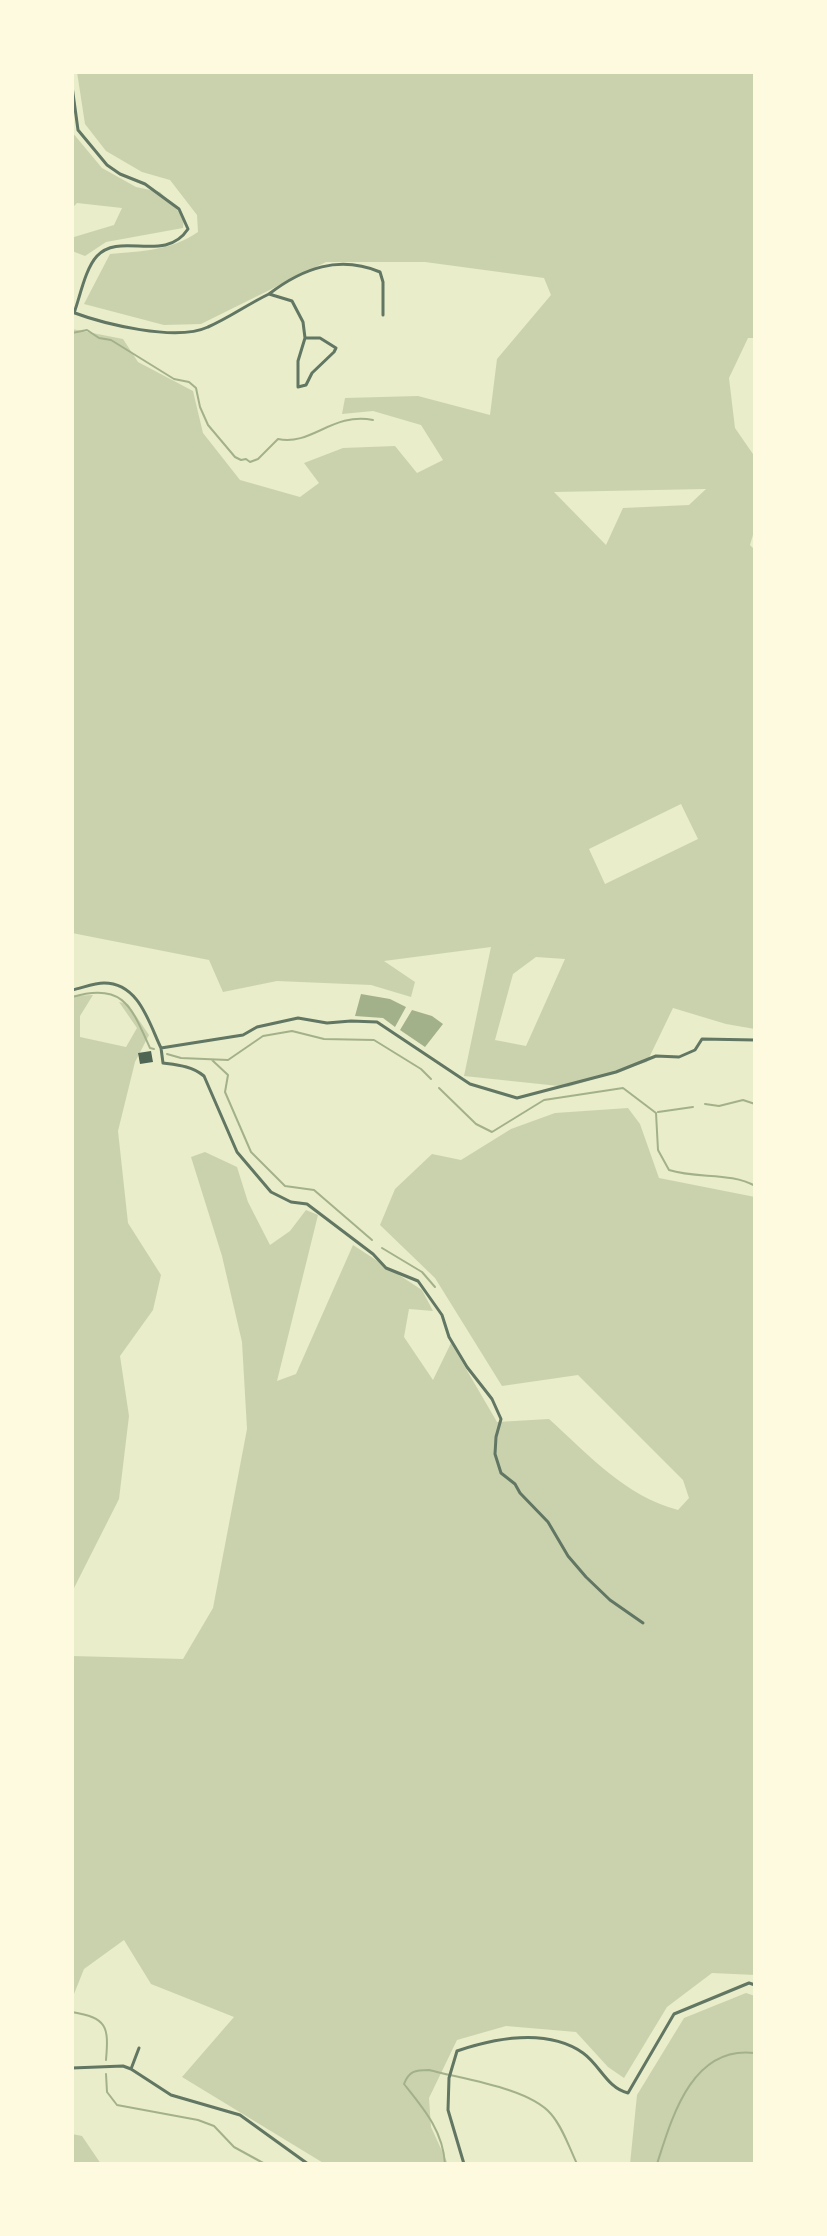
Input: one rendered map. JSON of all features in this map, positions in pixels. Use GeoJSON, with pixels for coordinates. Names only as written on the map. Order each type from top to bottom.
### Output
{"type":"FeatureCollection","features":[{"type":"Feature","properties":{"kind":"street"},"geometry":{"type":"LineString","coordinates":[[72,86],[78,130],[107,165],[145,184],[179,209],[188,229],[183,236],[165,245],[106,248],[95,257],[73,313],[172,334],[206,329],[283,283],[333,264],[363,265],[380,272],[383,315]]}},
{"type":"Feature","properties":{"kind":"street"},"geometry":{"type":"LineString","coordinates":[[269,294],[292,301],[303,322],[305,338],[298,361],[298,387],[306,385],[312,373],[336,348],[320,338],[305,338]]}},
{"type":"Feature","properties":{"kind":"street"},"geometry":{"type":"LineString","coordinates":[[72,990],[103,983],[120,987],[137,1000],[161,1048],[163,1063],[185,1066],[204,1076],[237,1152],[271,1192],[291,1202],[307,1204],[373,1254],[386,1268],[418,1281],[442,1315],[449,1337],[492,1399],[501,1419],[495,1454],[501,1473],[515,1484],[548,1522],[568,1556],[586,1577],[610,1600],[643,1623]]}},
{"type":"Feature","properties":{"kind":"street"},"geometry":{"type":"LineString","coordinates":[[161,1048],[243,1035],[257,1027],[298,1018],[327,1023],[377,1022],[470,1084],[517,1098],[616,1072],[656,1056],[679,1057],[695,1050],[702,1039],[755,1040]]}},
{"type":"Feature","properties":{"kind":"street"},"geometry":{"type":"LineString","coordinates":[[464,2164],[448,2110],[449,2078],[457,2051],[476,2044],[545,2036],[583,2053],[618,2090],[628,2093],[674,2014],[749,1983],[755,1985]]}},
{"type":"Feature","properties":{"kind":"street"},"geometry":{"type":"LineString","coordinates":[[131,2069],[139,2048]]}},
{"type":"Feature","properties":{"kind":"street"},"geometry":{"type":"LineString","coordinates":[[72,2068],[123,2066],[131,2069],[171,2095],[240,2115],[308,2164]]}},
{"type":"Feature","properties":{"kind":"shaded area"},"geometry":{"type":"Polygon","coordinates":[[[77,72],[755,72],[755,338],[748,338],[729,378],[735,428],[755,457],[755,528],[750,545],[755,550],[755,1029],[673,1008],[647,1062],[568,1087],[464,1076],[491,947],[384,961],[415,982],[411,997],[371,985],[277,981],[223,992],[209,960],[72,933],[72,329],[123,339],[138,362],[193,391],[203,433],[240,480],[300,497],[319,483],[304,463],[343,448],[395,446],[417,473],[443,460],[421,425],[373,411],[342,414],[345,398],[418,396],[490,415],[497,359],[551,295],[544,278],[425,262],[326,262],[201,324],[164,325],[84,304],[110,254],[166,247],[198,232],[197,215],[170,180],[142,172],[106,151],[85,124],[77,72]],[[706,489],[554,492],[606,545],[623,508],[689,505],[706,489]],[[681,804],[589,849],[605,884],[698,839],[681,804]],[[536,957],[513,974],[495,1040],[526,1046],[565,959],[536,957]]]}},
{"type":"Feature","properties":{"kind":"shaded area"},"geometry":{"type":"Polygon","coordinates":[[[72,132],[102,168],[136,187],[160,192],[184,217],[183,228],[106,242],[85,256],[72,251],[74,237],[114,225],[122,208],[77,203],[72,208],[72,132]]]}},
{"type":"Feature","properties":{"kind":"shaded area"},"geometry":{"type":"Polygon","coordinates":[[[361,994],[390,999],[406,1007],[395,1027],[383,1018],[355,1016],[361,994]]]}},
{"type":"Feature","properties":{"kind":"shaded area"},"geometry":{"type":"Polygon","coordinates":[[[93,995],[80,1016],[80,1037],[126,1047],[137,1028],[119,1002],[128,1004],[149,1035],[135,1062],[118,1131],[128,1223],[161,1275],[153,1310],[120,1356],[129,1416],[119,1499],[72,1592],[72,996],[93,995]]]}},
{"type":"Feature","properties":{"kind":"shaded area"},"geometry":{"type":"Polygon","coordinates":[[[412,1010],[432,1016],[443,1024],[425,1047],[400,1030],[412,1010]]]}},
{"type":"Feature","properties":{"kind":"shaded area"},"geometry":{"type":"Polygon","coordinates":[[[628,1108],[640,1124],[659,1178],[755,1197],[755,1975],[712,1973],[667,2007],[624,2078],[608,2067],[576,2032],[506,2026],[457,2040],[429,2098],[431,2127],[448,2164],[325,2164],[182,2077],[234,2017],[151,1984],[124,1940],[84,1969],[72,1999],[72,1656],[183,1659],[213,1608],[247,1429],[242,1342],[222,1256],[191,1157],[205,1152],[237,1167],[248,1202],[270,1245],[290,1231],[306,1210],[318,1215],[277,1381],[296,1374],[353,1245],[422,1290],[433,1311],[409,1309],[404,1337],[433,1380],[451,1343],[497,1422],[549,1419],[624,1485],[659,1504],[678,1510],[689,1498],[683,1480],[578,1375],[502,1386],[435,1278],[380,1225],[395,1189],[432,1154],[461,1160],[511,1129],[555,1113],[628,1108]]]}},
{"type":"Feature","properties":{"kind":"shaded area"},"geometry":{"type":"Polygon","coordinates":[[[746,1993],[755,1996],[755,2164],[630,2164],[637,2095],[684,2018],[746,1993]]]}},
{"type":"Feature","properties":{"kind":"shaded area"},"geometry":{"type":"Polygon","coordinates":[[[72,2134],[82,2136],[101,2164],[72,2164],[72,2134]]]}},
{"type":"Feature","properties":{"kind":"building"},"geometry":{"type":"Polygon","coordinates":[[[151,1051],[153,1062],[140,1064],[138,1053],[151,1051]]]}},
{"type":"Feature","properties":{"kind":"waterway"},"geometry":{"type":"LineString","coordinates":[[72,333],[87,330],[99,338],[111,340],[174,379],[189,382],[196,388],[208,425],[241,460],[250,462],[258,459],[278,439],[301,438],[346,421],[373,420]]}},
{"type":"Feature","properties":{"kind":"waterway"},"geometry":{"type":"LineString","coordinates":[[72,997],[89,993],[114,995],[130,1009],[150,1048],[154,1049]]}},
{"type":"Feature","properties":{"kind":"waterway"},"geometry":{"type":"LineString","coordinates":[[167,1054],[181,1058],[228,1060],[263,1036],[292,1031],[324,1039],[374,1040],[421,1069],[431,1079]]}},
{"type":"Feature","properties":{"kind":"waterway"},"geometry":{"type":"LineString","coordinates":[[212,1060],[228,1075],[225,1092],[251,1152],[285,1186],[314,1190],[372,1240]]}},
{"type":"Feature","properties":{"kind":"waterway"},"geometry":{"type":"LineString","coordinates":[[439,1088],[476,1124],[492,1132],[544,1100],[623,1088],[656,1113],[658,1150],[669,1170],[725,1177],[755,1186]]}},
{"type":"Feature","properties":{"kind":"waterway"},"geometry":{"type":"LineString","coordinates":[[705,1104],[719,1106],[743,1100],[755,1104]]}},
{"type":"Feature","properties":{"kind":"waterway"},"geometry":{"type":"LineString","coordinates":[[658,1112],[693,1107]]}},
{"type":"Feature","properties":{"kind":"waterway"},"geometry":{"type":"LineString","coordinates":[[382,1248],[422,1272],[435,1287]]}},
{"type":"Feature","properties":{"kind":"waterway"},"geometry":{"type":"LineString","coordinates":[[72,2012],[92,2017],[103,2026],[107,2039],[106,2060]]}},
{"type":"Feature","properties":{"kind":"waterway"},"geometry":{"type":"LineString","coordinates":[[657,2164],[678,2106],[700,2072],[715,2060],[733,2054],[755,2053]]}},
{"type":"Feature","properties":{"kind":"waterway"},"geometry":{"type":"LineString","coordinates":[[445,2164],[436,2131],[404,2084],[408,2076],[416,2071],[429,2070],[494,2086],[541,2105],[559,2125],[577,2164]]}},
{"type":"Feature","properties":{"kind":"waterway"},"geometry":{"type":"LineString","coordinates":[[106,2074],[107,2092],[117,2105],[198,2120],[214,2126],[234,2147],[265,2164]]}}]}
